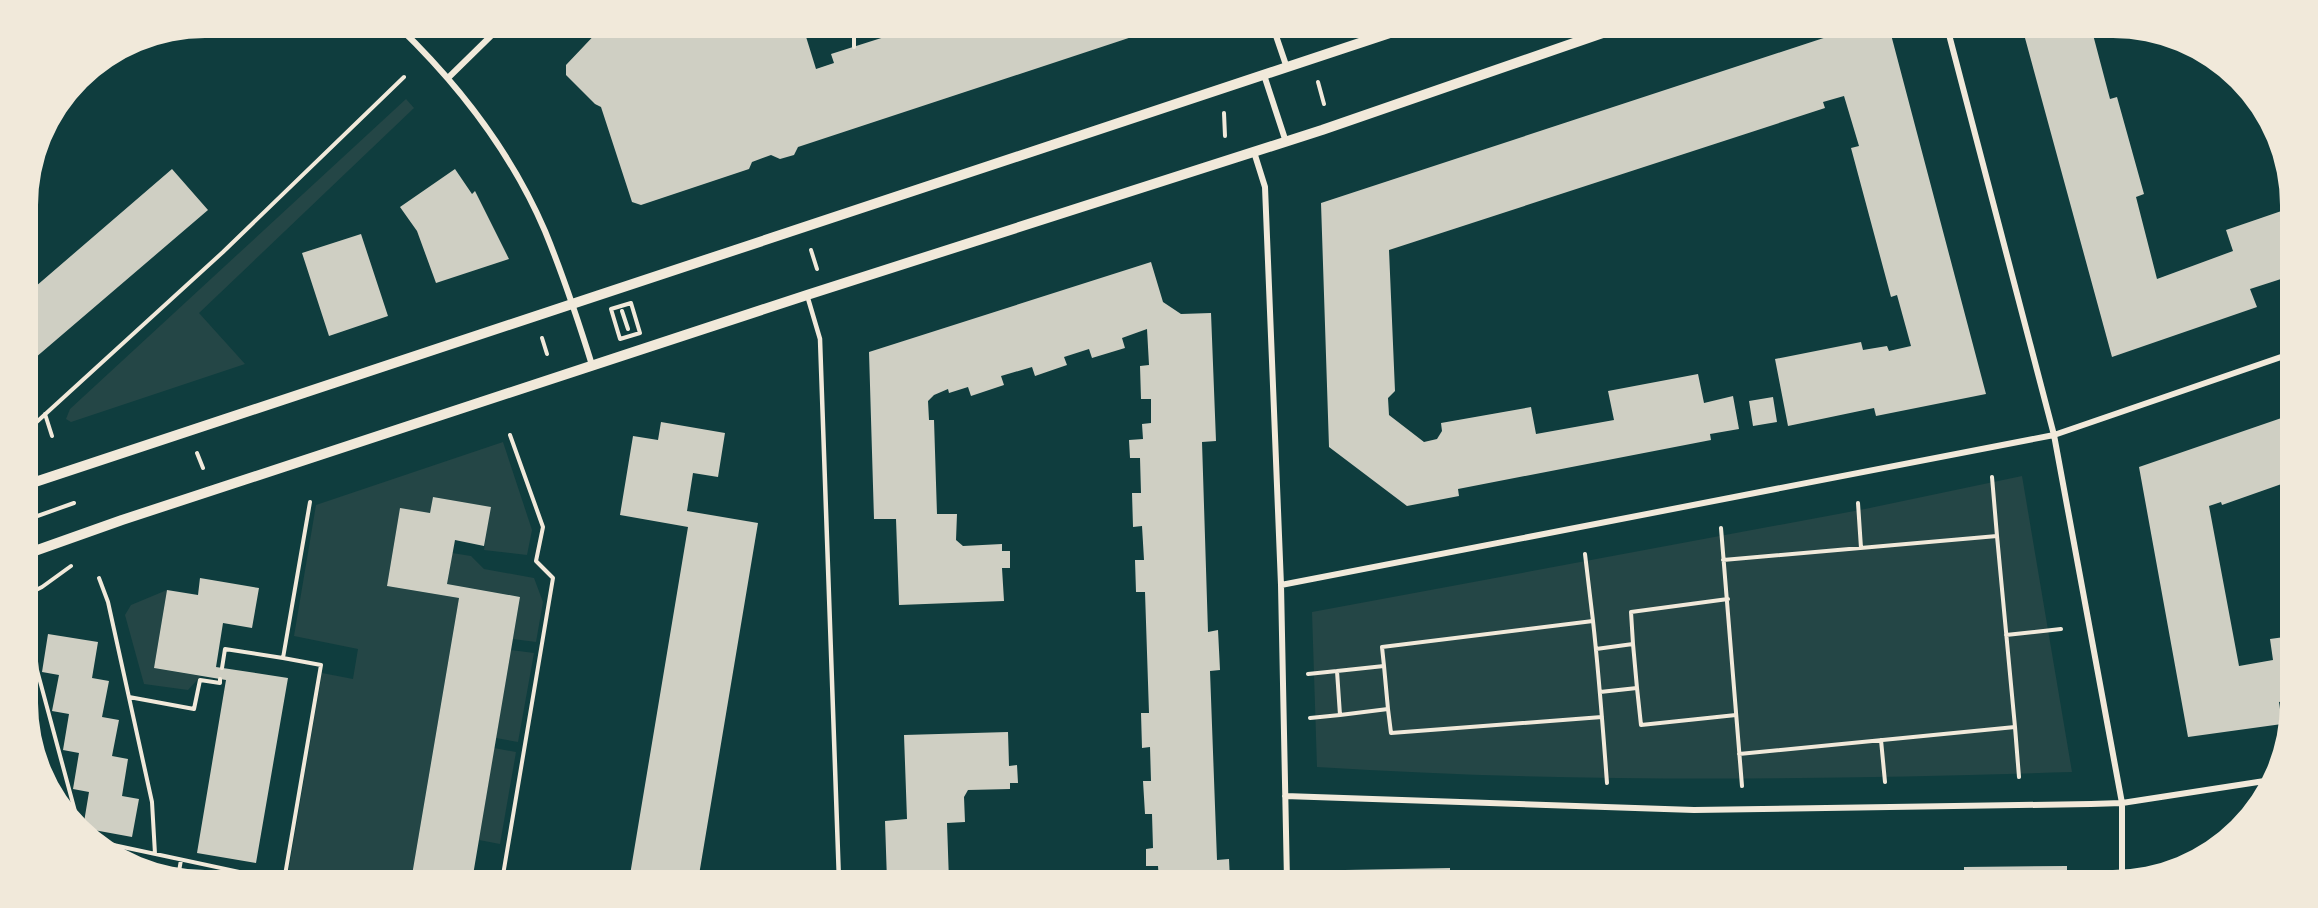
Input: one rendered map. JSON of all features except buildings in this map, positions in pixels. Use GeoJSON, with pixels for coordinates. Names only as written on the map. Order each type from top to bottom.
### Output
{"type":"FeatureCollection","features":[{"type":"Feature","properties":{"kind":"street"},"geometry":{"type":"LineString","coordinates":[[1277,37],[1287,68]]}},
{"type":"Feature","properties":{"kind":"street"},"geometry":{"type":"LineString","coordinates":[[37,481],[1377,37]]}},
{"type":"Feature","properties":{"kind":"street"},"geometry":{"type":"LineString","coordinates":[[37,551],[122,520],[592,365],[1286,142],[1590,37]]}},
{"type":"Feature","properties":{"kind":"street"},"geometry":{"type":"LineString","coordinates":[[1950,37],[2054,435],[2122,803],[2122,870]]}},
{"type":"Feature","properties":{"kind":"street"},"geometry":{"type":"LineString","coordinates":[[410,38],[449,77],[502,152],[529,198],[545,231],[573,305],[592,365]]}},
{"type":"Feature","properties":{"kind":"street"},"geometry":{"type":"LineString","coordinates":[[449,77],[489,38]]}},
{"type":"Feature","properties":{"kind":"street"},"geometry":{"type":"LineString","coordinates":[[1264,75],[1286,142]]}},
{"type":"Feature","properties":{"kind":"street"},"geometry":{"type":"LineString","coordinates":[[1254,152],[1265,187],[1281,585],[1287,870]]}},
{"type":"Feature","properties":{"kind":"street"},"geometry":{"type":"LineString","coordinates":[[1281,585],[2054,435],[2280,357]]}},
{"type":"Feature","properties":{"kind":"street"},"geometry":{"type":"LineString","coordinates":[[1285,796],[1694,810],[2122,803],[2261,782]]}},
{"type":"Feature","properties":{"kind":"lane"},"geometry":{"type":"LineString","coordinates":[[807,295],[820,339],[839,870]]}},
{"type":"Feature","properties":{"kind":"path"},"geometry":{"type":"LineString","coordinates":[[854,38],[854,47]]}},
{"type":"Feature","properties":{"kind":"path"},"geometry":{"type":"LineString","coordinates":[[38,421],[223,252],[404,77]]}},
{"type":"Feature","properties":{"kind":"path"},"geometry":{"type":"LineString","coordinates":[[1317,77],[1325,107]]}},
{"type":"Feature","properties":{"kind":"path"},"geometry":{"type":"LineString","coordinates":[[1224,109],[1225,140]]}},
{"type":"Feature","properties":{"kind":"path"},"geometry":{"type":"LineString","coordinates":[[809,246],[819,275]]}},
{"type":"Feature","properties":{"kind":"path"},"geometry":{"type":"LineString","coordinates":[[631,303],[640,333],[630,336],[620,339],[611,309],[631,303]]}},
{"type":"Feature","properties":{"kind":"path"},"geometry":{"type":"LineString","coordinates":[[621,306],[630,336]]}},
{"type":"Feature","properties":{"kind":"path"},"geometry":{"type":"LineString","coordinates":[[541,333],[550,363]]}},
{"type":"Feature","properties":{"kind":"path"},"geometry":{"type":"LineString","coordinates":[[45,414],[52,436]]}},
{"type":"Feature","properties":{"kind":"path"},"geometry":{"type":"LineString","coordinates":[[504,870],[553,578],[536,561],[543,527],[510,435]]}},
{"type":"Feature","properties":{"kind":"path"},"geometry":{"type":"LineString","coordinates":[[195,446],[205,476]]}},
{"type":"Feature","properties":{"kind":"path"},"geometry":{"type":"LineString","coordinates":[[1992,477],[2019,777]]}},
{"type":"Feature","properties":{"kind":"path"},"geometry":{"type":"LineString","coordinates":[[72,496],[77,511]]}},
{"type":"Feature","properties":{"kind":"path"},"geometry":{"type":"LineString","coordinates":[[283,658],[310,502]]}},
{"type":"Feature","properties":{"kind":"path"},"geometry":{"type":"LineString","coordinates":[[37,516],[74,503]]}},
{"type":"Feature","properties":{"kind":"path"},"geometry":{"type":"LineString","coordinates":[[1858,503],[1860,548]]}},
{"type":"Feature","properties":{"kind":"path"},"geometry":{"type":"LineString","coordinates":[[1721,528],[1742,786]]}},
{"type":"Feature","properties":{"kind":"path"},"geometry":{"type":"LineString","coordinates":[[1723,560],[1997,536]]}},
{"type":"Feature","properties":{"kind":"path"},"geometry":{"type":"LineString","coordinates":[[1585,554],[1596,649],[1607,783]]}},
{"type":"Feature","properties":{"kind":"path"},"geometry":{"type":"LineString","coordinates":[[99,578],[108,602],[152,802],[155,854]]}},
{"type":"Feature","properties":{"kind":"path"},"geometry":{"type":"LineString","coordinates":[[37,589],[42,587]]}},
{"type":"Feature","properties":{"kind":"path"},"geometry":{"type":"LineString","coordinates":[[1728,599],[1631,612],[1633,644],[1641,725],[1736,716]]}},
{"type":"Feature","properties":{"kind":"path"},"geometry":{"type":"LineString","coordinates":[[1593,621],[1382,646],[1391,733],[1602,717]]}},
{"type":"Feature","properties":{"kind":"path"},"geometry":{"type":"LineString","coordinates":[[2006,635],[2061,629]]}},
{"type":"Feature","properties":{"kind":"path"},"geometry":{"type":"LineString","coordinates":[[1596,649],[1633,644]]}},
{"type":"Feature","properties":{"kind":"path"},"geometry":{"type":"LineString","coordinates":[[222,668],[225,649],[321,665],[285,870]]}},
{"type":"Feature","properties":{"kind":"path"},"geometry":{"type":"LineString","coordinates":[[1308,674],[1384,666]]}},
{"type":"Feature","properties":{"kind":"path"},"geometry":{"type":"LineString","coordinates":[[37,670],[74,807]]}},
{"type":"Feature","properties":{"kind":"path"},"geometry":{"type":"LineString","coordinates":[[1337,671],[1340,715]]}},
{"type":"Feature","properties":{"kind":"path"},"geometry":{"type":"LineString","coordinates":[[129,697],[194,709],[200,680],[220,683],[220,679]]}},
{"type":"Feature","properties":{"kind":"path"},"geometry":{"type":"LineString","coordinates":[[1600,692],[1637,688]]}},
{"type":"Feature","properties":{"kind":"path"},"geometry":{"type":"LineString","coordinates":[[1310,718],[1388,709]]}},
{"type":"Feature","properties":{"kind":"path"},"geometry":{"type":"LineString","coordinates":[[1739,754],[2015,728]]}},
{"type":"Feature","properties":{"kind":"path"},"geometry":{"type":"LineString","coordinates":[[1881,740],[1885,782]]}},
{"type":"Feature","properties":{"kind":"path"},"geometry":{"type":"LineString","coordinates":[[118,846],[230,870]]}},
{"type":"Feature","properties":{"kind":"path"},"geometry":{"type":"LineString","coordinates":[[180,868],[181,860]]}},
{"type":"Feature","properties":{"kind":"shaded area"},"geometry":{"type":"Polygon","coordinates":[[[406,99],[414,108],[199,313],[245,364],[71,422],[66,419],[70,409],[406,99]]]}},
{"type":"Feature","properties":{"kind":"shaded area"},"geometry":{"type":"Polygon","coordinates":[[[503,442],[532,530],[527,555],[484,550],[490,507],[433,497],[430,513],[400,509],[387,586],[459,598],[413,870],[289,870],[322,673],[353,679],[358,649],[294,636],[316,505],[503,442]]]}},
{"type":"Feature","properties":{"kind":"shaded area"},"geometry":{"type":"Polygon","coordinates":[[[2022,476],[2072,772],[1883,777],[1600,778],[1317,767],[1312,612],[1865,509],[2022,476]]]}},
{"type":"Feature","properties":{"kind":"shaded area"},"geometry":{"type":"Polygon","coordinates":[[[452,553],[471,556],[484,569],[534,578],[543,602],[536,642],[513,639],[520,597],[447,584],[452,553]]]}},
{"type":"Feature","properties":{"kind":"shaded area"},"geometry":{"type":"Polygon","coordinates":[[[167,590],[154,668],[201,676],[188,690],[144,684],[125,615],[131,605],[167,590]]]}},
{"type":"Feature","properties":{"kind":"shaded area"},"geometry":{"type":"Polygon","coordinates":[[[511,650],[534,653],[518,742],[496,738],[511,650]]]}},
{"type":"Feature","properties":{"kind":"shaded area"},"geometry":{"type":"Polygon","coordinates":[[[494,748],[516,752],[500,844],[479,840],[494,748]]]}}]}
